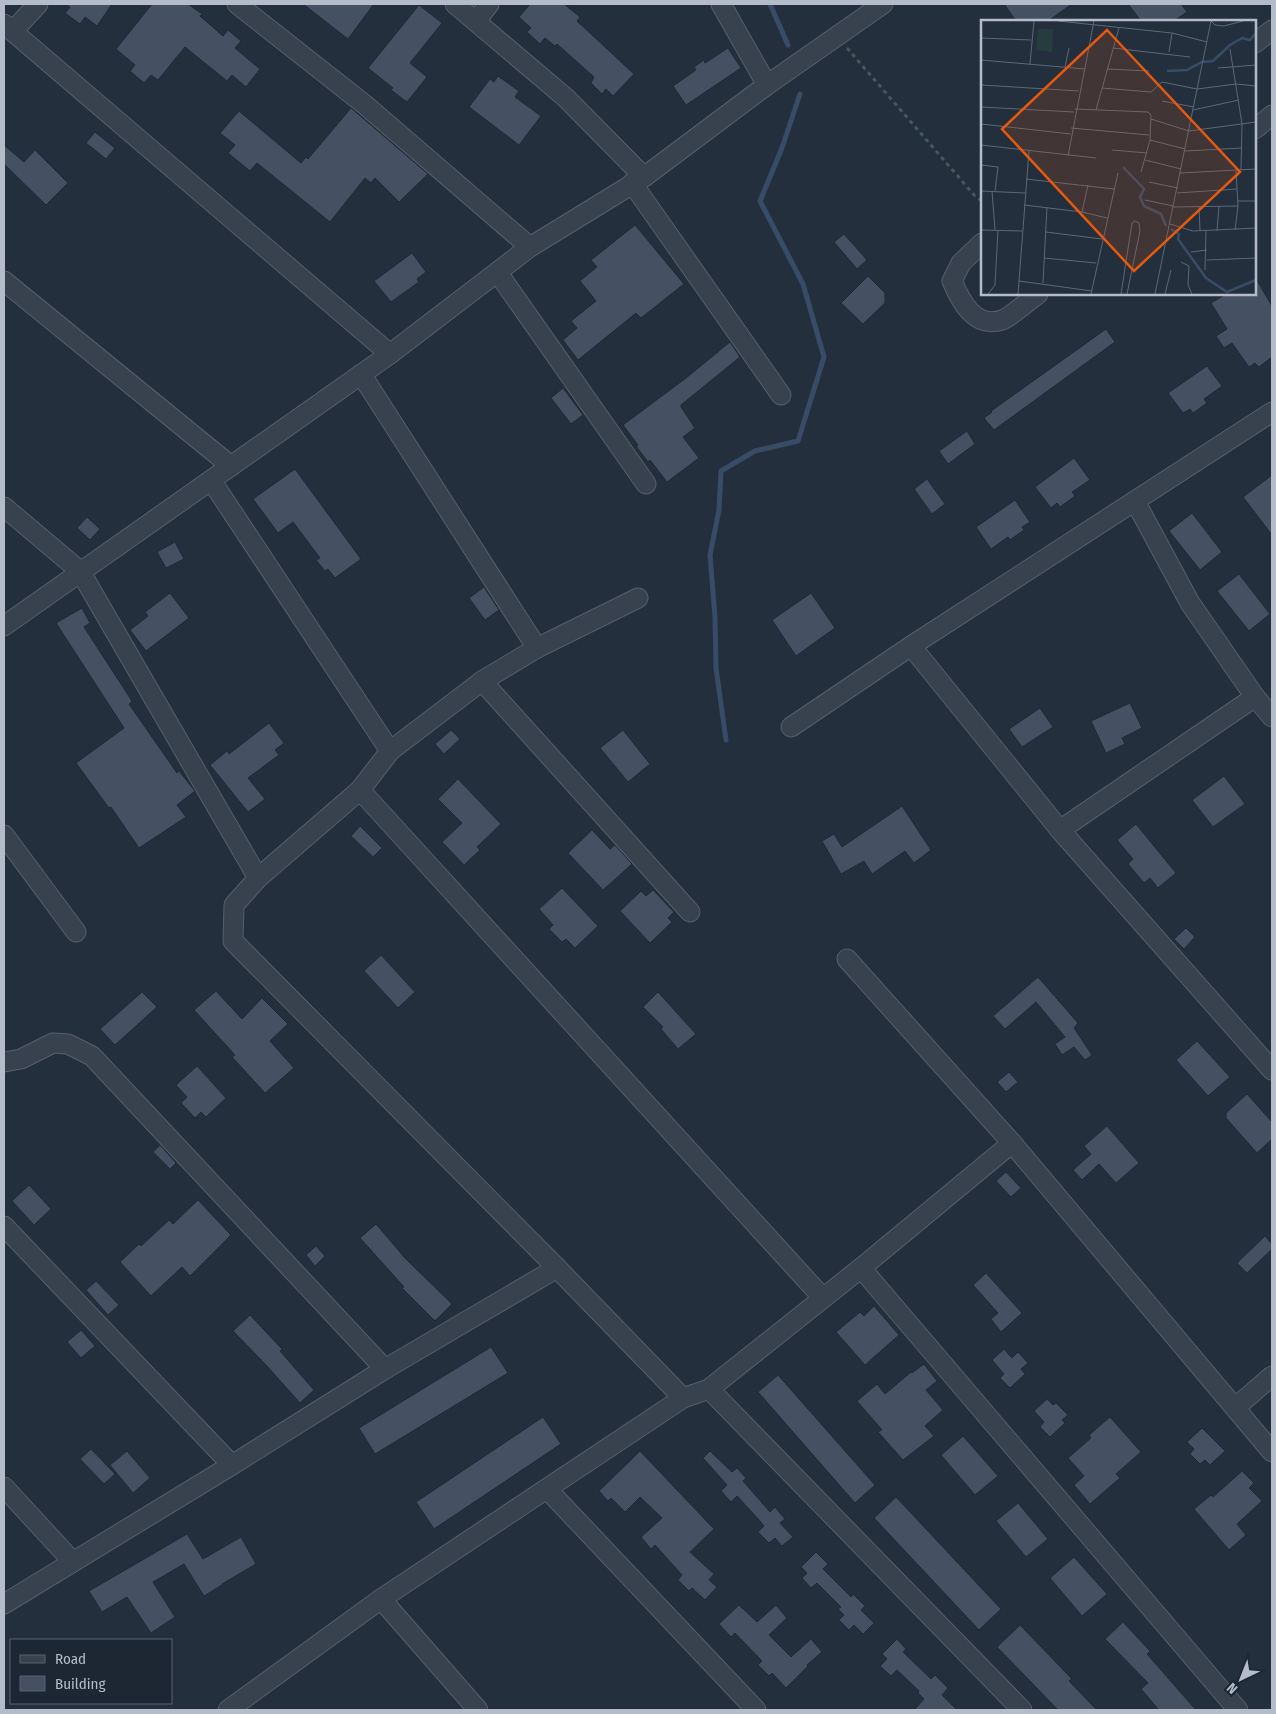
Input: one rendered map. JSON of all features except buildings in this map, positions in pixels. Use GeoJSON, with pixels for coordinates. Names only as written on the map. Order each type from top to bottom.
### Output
{"type":"FeatureCollection","features":[{"type":"Feature","properties":{"kind":"street"},"geometry":{"type":"LineString","coordinates":[[38,4],[8,28],[390,354]]}},
{"type":"Feature","properties":{"kind":"street"},"geometry":{"type":"LineString","coordinates":[[237,4],[364,104],[530,247]]}},
{"type":"Feature","properties":{"kind":"street"},"geometry":{"type":"LineString","coordinates":[[455,4],[566,98],[638,180],[781,395]]}},
{"type":"Feature","properties":{"kind":"street"},"geometry":{"type":"LineString","coordinates":[[476,20],[490,4]]}},
{"type":"Feature","properties":{"kind":"street"},"geometry":{"type":"LineString","coordinates":[[721,4],[767,85]]}},
{"type":"Feature","properties":{"kind":"street"},"geometry":{"type":"LineString","coordinates":[[4,626],[390,354],[530,247],[638,180],[767,85],[883,4]]}},
{"type":"Feature","properties":{"kind":"street"},"geometry":{"type":"LineString","coordinates":[[1256,41],[1272,30]]}},
{"type":"Feature","properties":{"kind":"street"},"geometry":{"type":"LineString","coordinates":[[1256,128],[1272,115]]}},
{"type":"Feature","properties":{"kind":"street"},"geometry":{"type":"LineString","coordinates":[[981,244],[962,263],[952,281],[960,300],[971,314],[986,322],[1004,320],[1037,295]]}},
{"type":"Feature","properties":{"kind":"street"},"geometry":{"type":"LineString","coordinates":[[498,273],[646,484]]}},
{"type":"Feature","properties":{"kind":"street"},"geometry":{"type":"LineString","coordinates":[[4,281],[232,466]]}},
{"type":"Feature","properties":{"kind":"street"},"geometry":{"type":"LineString","coordinates":[[361,374],[537,648]]}},
{"type":"Feature","properties":{"kind":"street"},"geometry":{"type":"LineString","coordinates":[[790,727],[911,646],[1272,412]]}},
{"type":"Feature","properties":{"kind":"street"},"geometry":{"type":"LineString","coordinates":[[212,480],[390,752]]}},
{"type":"Feature","properties":{"kind":"street"},"geometry":{"type":"LineString","coordinates":[[1135,501],[1190,603],[1255,697],[1272,716]]}},
{"type":"Feature","properties":{"kind":"street"},"geometry":{"type":"LineString","coordinates":[[4,507],[80,571],[258,878]]}},
{"type":"Feature","properties":{"kind":"street"},"geometry":{"type":"LineString","coordinates":[[638,598],[537,648],[482,681],[390,752],[360,790],[258,878],[234,905],[233,941],[683,1398]]}},
{"type":"Feature","properties":{"kind":"street"},"geometry":{"type":"LineString","coordinates":[[911,646],[1060,830],[1272,1070]]}},
{"type":"Feature","properties":{"kind":"street"},"geometry":{"type":"LineString","coordinates":[[482,681],[690,912]]}},
{"type":"Feature","properties":{"kind":"street"},"geometry":{"type":"LineString","coordinates":[[1060,830],[1255,697]]}},
{"type":"Feature","properties":{"kind":"street"},"geometry":{"type":"LineString","coordinates":[[360,790],[822,1297]]}},
{"type":"Feature","properties":{"kind":"street"},"geometry":{"type":"LineString","coordinates":[[4,835],[76,932]]}},
{"type":"Feature","properties":{"kind":"street"},"geometry":{"type":"LineString","coordinates":[[847,959],[1012,1143],[1272,1452]]}},
{"type":"Feature","properties":{"kind":"street"},"geometry":{"type":"LineString","coordinates":[[4,1062],[21,1059],[53,1044],[68,1044],[92,1056],[385,1369]]}},
{"type":"Feature","properties":{"kind":"street"},"geometry":{"type":"LineString","coordinates":[[228,1710],[381,1599],[683,1398],[709,1388],[861,1268],[1012,1143]]}},
{"type":"Feature","properties":{"kind":"street"},"geometry":{"type":"LineString","coordinates":[[4,1226],[232,1465]]}},
{"type":"Feature","properties":{"kind":"street"},"geometry":{"type":"LineString","coordinates":[[4,1604],[385,1369],[557,1268]]}},
{"type":"Feature","properties":{"kind":"street"},"geometry":{"type":"LineString","coordinates":[[861,1268],[1238,1710]]}},
{"type":"Feature","properties":{"kind":"street"},"geometry":{"type":"LineString","coordinates":[[1236,1407],[1272,1376]]}},
{"type":"Feature","properties":{"kind":"street"},"geometry":{"type":"LineString","coordinates":[[709,1388],[1022,1710]]}},
{"type":"Feature","properties":{"kind":"street"},"geometry":{"type":"LineString","coordinates":[[4,1487],[73,1562]]}},
{"type":"Feature","properties":{"kind":"street"},"geometry":{"type":"LineString","coordinates":[[547,1489],[756,1710]]}},
{"type":"Feature","properties":{"kind":"street"},"geometry":{"type":"LineString","coordinates":[[381,1599],[478,1710]]}},
{"type":"Feature","properties":{"kind":"path"},"geometry":{"type":"LineString","coordinates":[[837,36],[975,196],[981,200]]}},
{"type":"Feature","properties":{"kind":"waterway"},"geometry":{"type":"LineString","coordinates":[[770,4],[788,45]]}},
{"type":"Feature","properties":{"kind":"waterway"},"geometry":{"type":"LineString","coordinates":[[726,740],[716,668],[715,617],[710,555],[719,510],[721,471],[755,451],[798,441],[824,357],[803,284],[760,201],[782,148],[800,94]]}}]}
